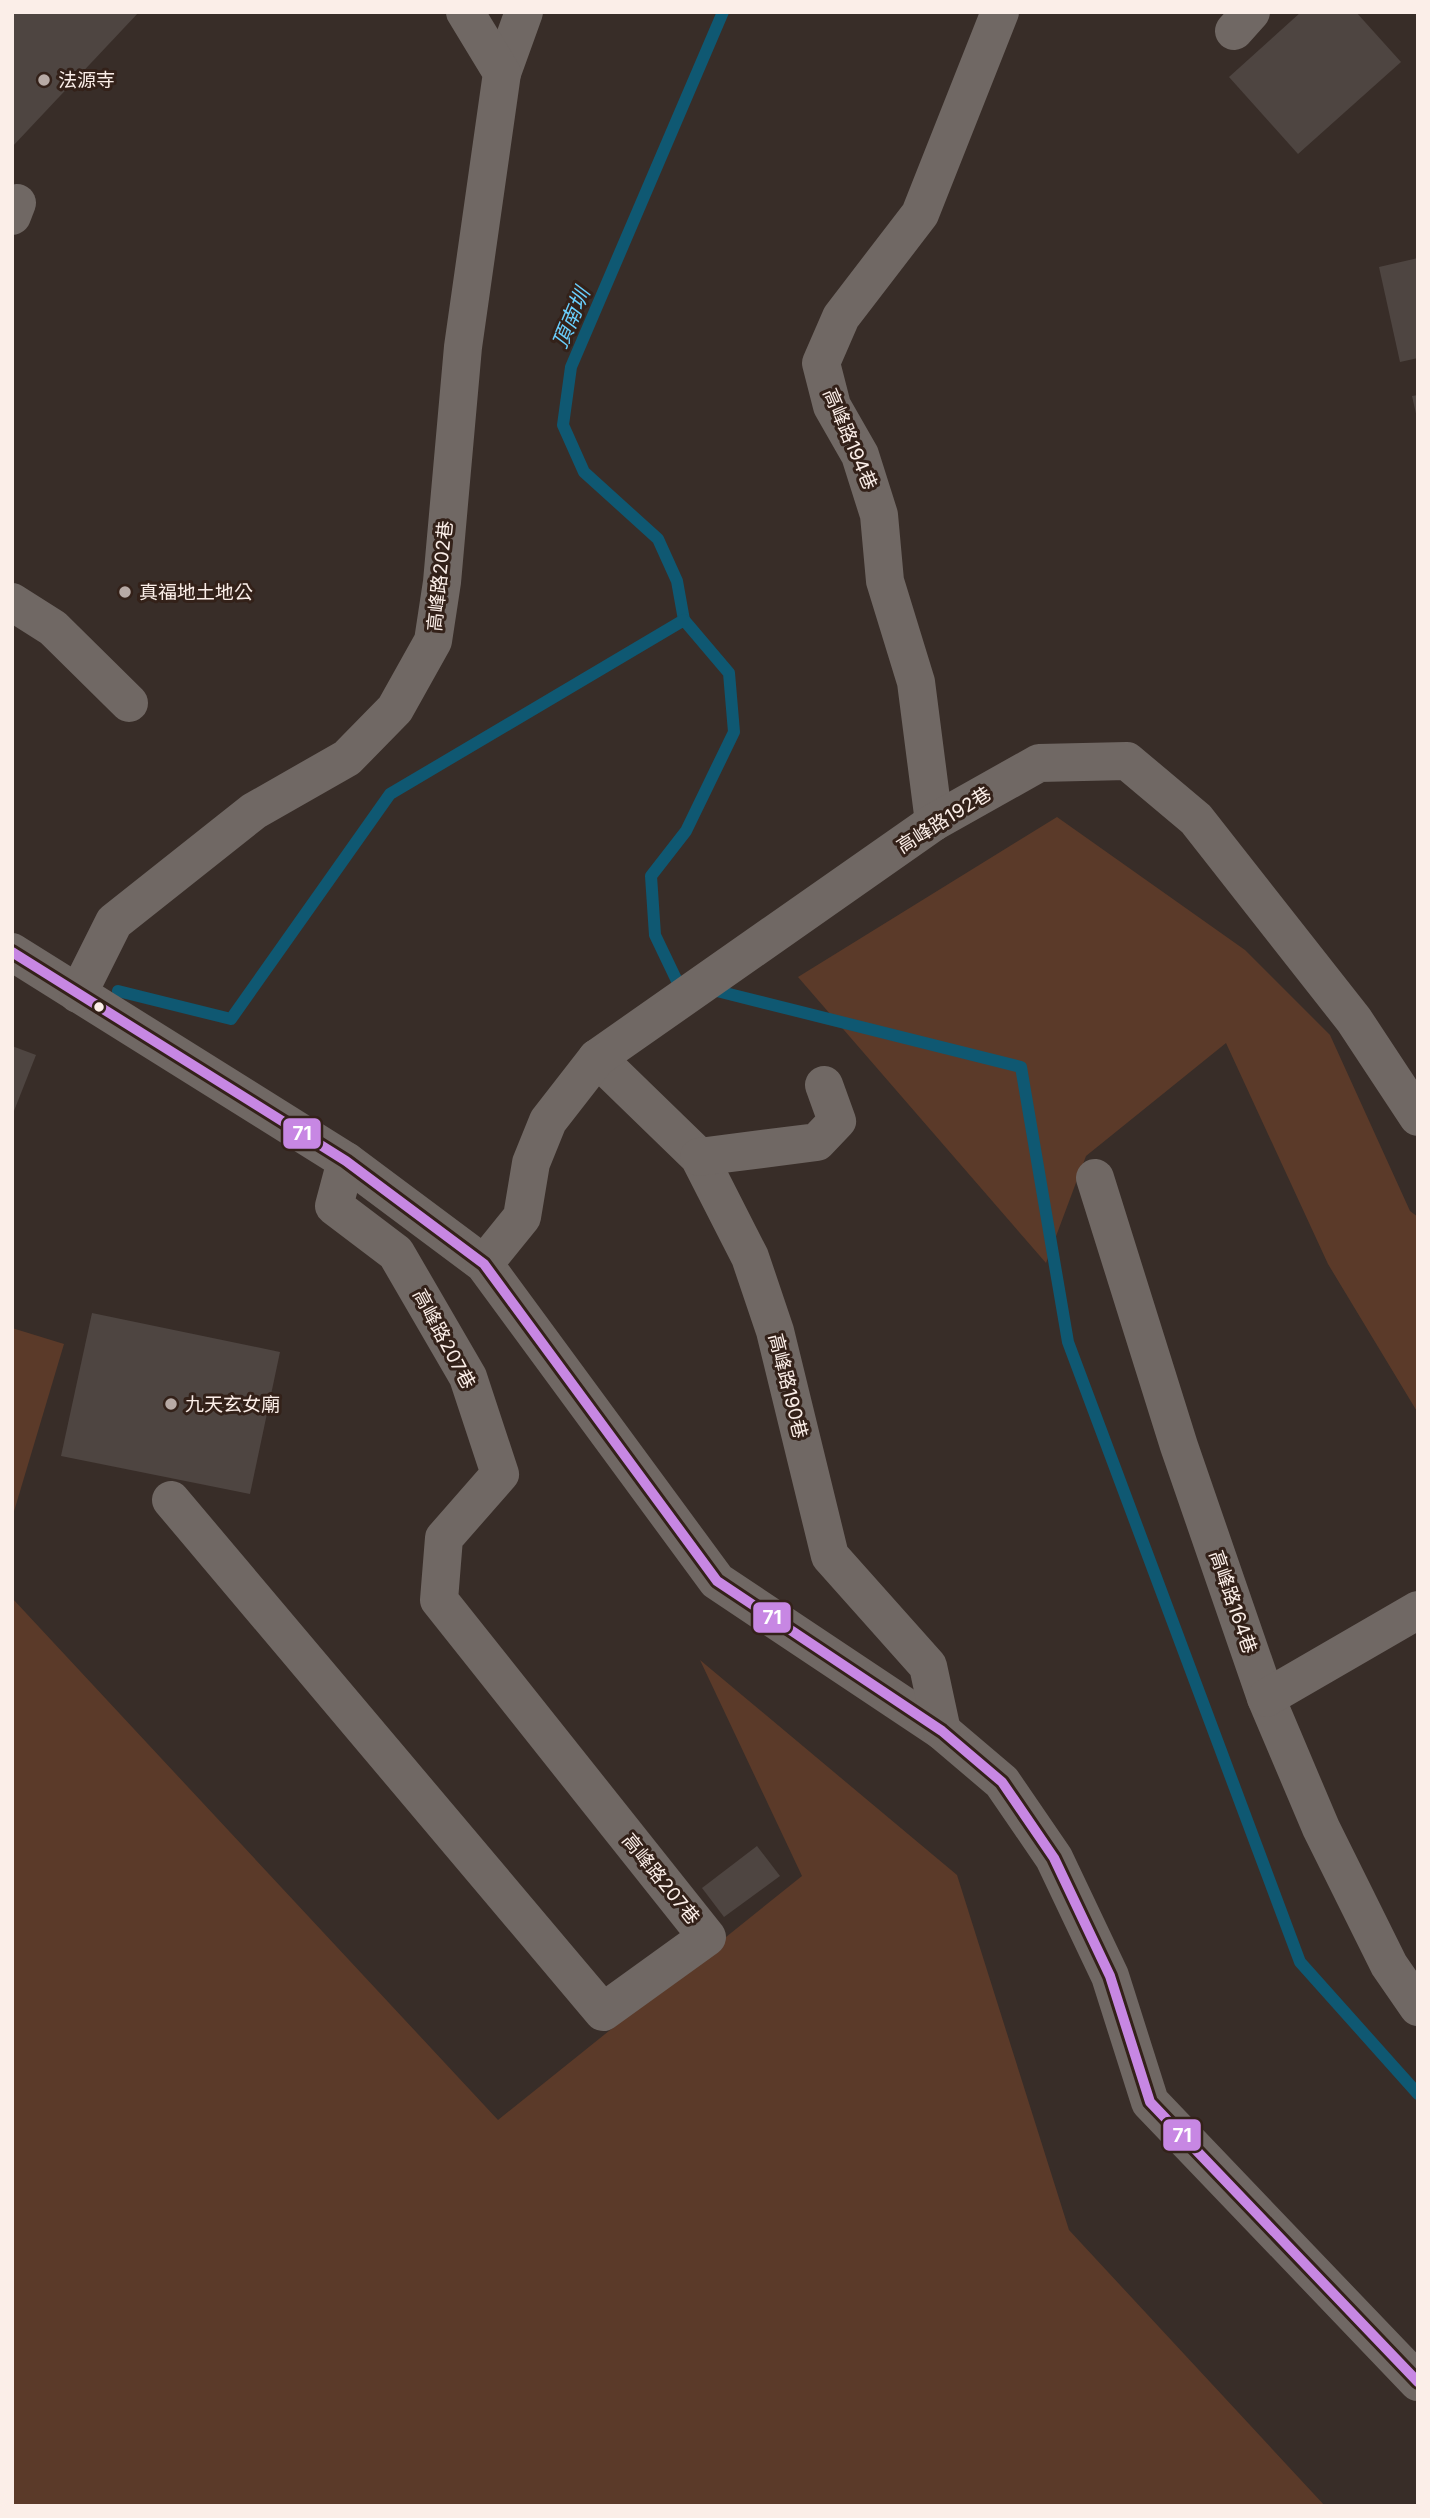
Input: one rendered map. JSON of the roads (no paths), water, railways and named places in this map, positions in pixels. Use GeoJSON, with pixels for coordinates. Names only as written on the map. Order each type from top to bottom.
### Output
{"type":"FeatureCollection","features":[{"type":"Feature","properties":{"kind":"street"},"geometry":{"type":"LineString","coordinates":[[465,12],[502,73]]}},
{"type":"Feature","properties":{"kind":"street","name":"高峰路202巷"},"geometry":{"type":"LineString","coordinates":[[78,994],[114,922],[254,811],[347,758],[395,709],[433,641],[442,582],[463,347],[502,73],[524,12]]}},
{"type":"Feature","properties":{"kind":"street","name":"高峰路194巷"},"geometry":{"type":"LineString","coordinates":[[934,822],[916,682],[885,580],[879,515],[860,454],[832,406],[821,363],[841,317],[920,215],[1000,12]]}},
{"type":"Feature","properties":{"kind":"street"},"geometry":{"type":"LineString","coordinates":[[12,602],[52,628],[129,702]]}},
{"type":"Feature","properties":{"kind":"street","name":"高峰路192巷"},"geometry":{"type":"LineString","coordinates":[[484,1264],[522,1217],[531,1163],[548,1121],[597,1059],[934,822],[1039,763],[1127,761],[1196,819],[1354,1020],[1418,1117]]}},
{"type":"Feature","properties":{"kind":"street"},"geometry":{"type":"LineString","coordinates":[[12,952],[346,1161],[484,1264],[717,1581],[942,1731],[1002,1782],[1054,1857],[1110,1976],[1150,2102],[1418,2382]]}},
{"type":"Feature","properties":{"kind":"street","name":"高峰路190巷"},"geometry":{"type":"LineString","coordinates":[[597,1059],[699,1157],[750,1257],[775,1331],[831,1556],[928,1667],[942,1731]]}},
{"type":"Feature","properties":{"kind":"street"},"geometry":{"type":"LineString","coordinates":[[699,1157],[817,1142],[837,1121],[824,1086]]}},
{"type":"Feature","properties":{"kind":"street","name":"高峰路207巷"},"geometry":{"type":"LineString","coordinates":[[171,1500],[603,2012],[707,1937],[439,1600],[444,1538],[500,1474],[468,1377],[396,1253],[334,1206],[346,1161]]}},
{"type":"Feature","properties":{"kind":"street","name":"高峰路164巷"},"geometry":{"type":"LineString","coordinates":[[1095,1178],[1179,1446],[1266,1698],[1321,1828],[1404,1956],[1418,2007]]}},
{"type":"Feature","properties":{"kind":"street"},"geometry":{"type":"LineString","coordinates":[[1266,1698],[1418,1610]]}},
{"type":"Feature","properties":{"kind":"waterway","name":"頂南圳"},"geometry":{"type":"LineString","coordinates":[[684,620],[677,581],[658,539],[584,472],[563,425],[571,367],[723,12]]}},
{"type":"Feature","properties":{"kind":"waterway"},"geometry":{"type":"LineString","coordinates":[[118,991],[231,1019],[390,794],[684,620],[729,673],[734,732],[686,831],[651,876],[655,935],[677,981],[691,984]]}},
{"type":"Feature","properties":{"kind":"waterway"},"geometry":{"type":"LineString","coordinates":[[709,989],[1021,1067],[1068,1342],[1300,1962],[1418,2094]]}},
{"type":"Feature","properties":{"kind":"place","name":"法源寺"},"geometry":{"type":"Point","coordinates":[44,80]}},
{"type":"Feature","properties":{"kind":"place","name":"真福地土地公"},"geometry":{"type":"Point","coordinates":[125,592]}},
{"type":"Feature","properties":{"kind":"place","name":"九天玄女廟"},"geometry":{"type":"Point","coordinates":[171,1404]}}]}
